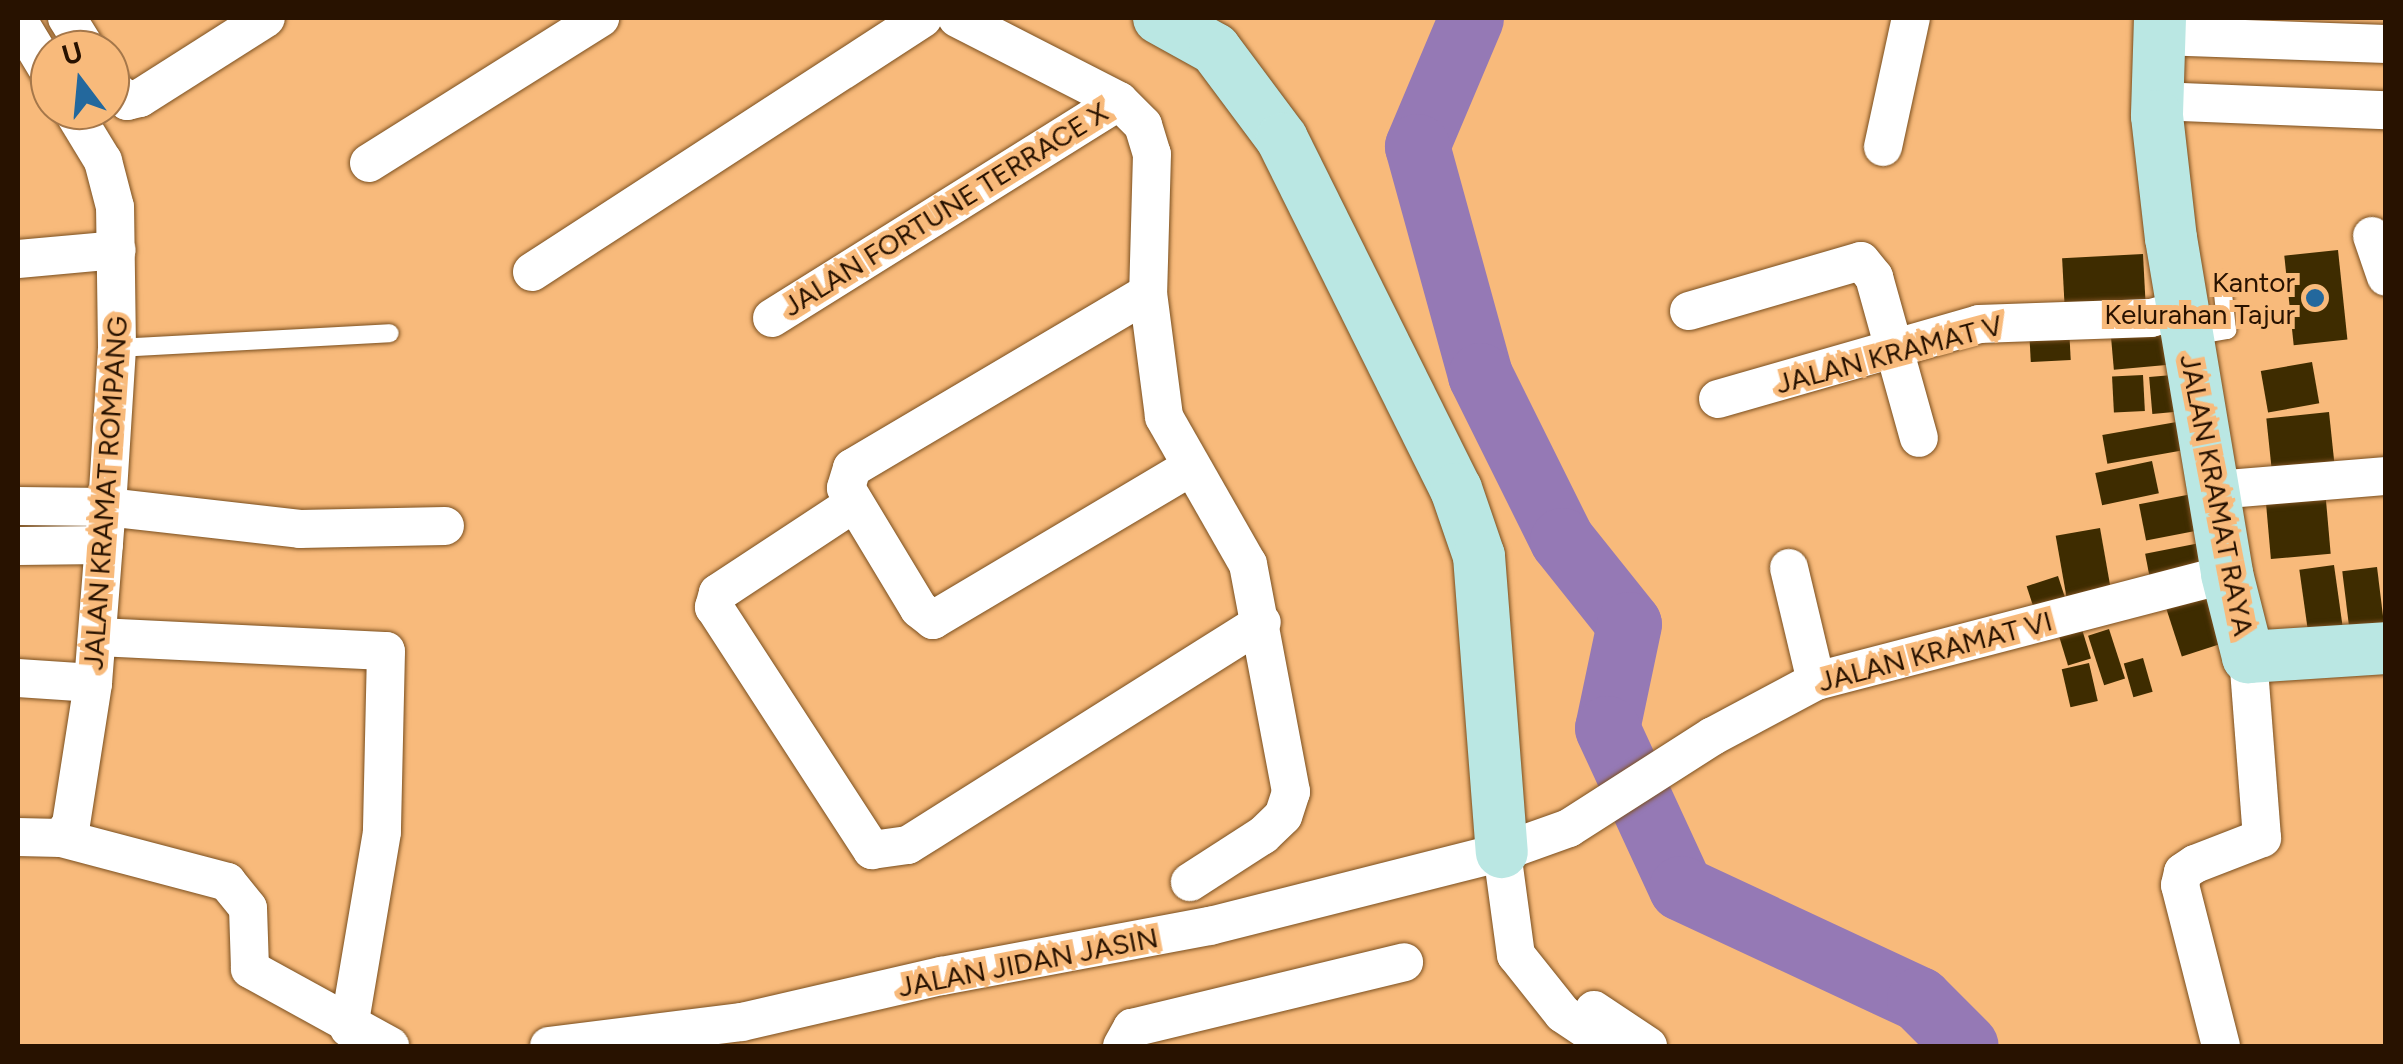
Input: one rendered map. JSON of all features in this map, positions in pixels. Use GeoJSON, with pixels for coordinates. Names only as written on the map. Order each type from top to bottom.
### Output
{"type":"FeatureCollection","features":[{"type":"Feature","properties":{"kind":"street"},"geometry":{"type":"LineString","coordinates":[[130,95],[140,98],[266,18]]}},
{"type":"Feature","properties":{"kind":"street"},"geometry":{"type":"LineString","coordinates":[[368,163],[600,18]]}},
{"type":"Feature","properties":{"kind":"street"},"geometry":{"type":"LineString","coordinates":[[532,272],[923,18]]}},
{"type":"Feature","properties":{"kind":"street"},"geometry":{"type":"LineString","coordinates":[[956,18],[1119,101],[1144,125],[1152,154],[1148,293],[1164,417],[1188,468],[1248,564],[1262,622],[1291,792],[1283,816],[1263,834],[1190,882]]}},
{"type":"Feature","properties":{"kind":"street"},"geometry":{"type":"LineString","coordinates":[[1160,18],[1215,50],[1282,138],[1456,488],[1479,556],[1502,852],[1516,955],[1563,1014],[1610,1046]]}},
{"type":"Feature","properties":{"kind":"street"},"geometry":{"type":"LineString","coordinates":[[1883,147],[1911,18]]}},
{"type":"Feature","properties":{"kind":"street"},"geometry":{"type":"LineString","coordinates":[[2160,27],[2386,44]]}},
{"type":"Feature","properties":{"kind":"street","name":"JALAN KRAMAT RAYA"},"geometry":{"type":"LineString","coordinates":[[2160,27],[2157,101],[2197,310],[2227,574],[2248,656],[2386,648]]}},
{"type":"Feature","properties":{"kind":"street","name":"JALAN FORTUNE TERRACE X"},"geometry":{"type":"LineString","coordinates":[[772,318],[1119,101]]}},
{"type":"Feature","properties":{"kind":"street"},"geometry":{"type":"LineString","coordinates":[[2157,101],[2386,110]]}},
{"type":"Feature","properties":{"kind":"street","name":"JALAN KRAMAT ROMPANG"},"geometry":{"type":"LineString","coordinates":[[61,838],[71,824],[93,683],[117,348],[117,250],[111,185],[82,130]]}},
{"type":"Feature","properties":{"kind":"street"},"geometry":{"type":"LineString","coordinates":[[2372,236],[2386,277]]}},
{"type":"Feature","properties":{"kind":"street"},"geometry":{"type":"LineString","coordinates":[[18,259],[117,250]]}},
{"type":"Feature","properties":{"kind":"street"},"geometry":{"type":"LineString","coordinates":[[1689,311],[1860,261],[1874,277],[1919,438]]}},
{"type":"Feature","properties":{"kind":"street"},"geometry":{"type":"LineString","coordinates":[[1148,293],[852,468],[846,488],[918,609],[934,620],[1188,468]]}},
{"type":"Feature","properties":{"kind":"street","name":"JALAN KRAMAT V"},"geometry":{"type":"LineString","coordinates":[[1718,399],[1979,324],[2151,318],[2197,310]]}},
{"type":"Feature","properties":{"kind":"street"},"geometry":{"type":"LineString","coordinates":[[2216,490],[2386,476]]}},
{"type":"Feature","properties":{"kind":"street"},"geometry":{"type":"LineString","coordinates":[[853,504],[718,593],[714,607],[872,850],[908,845],[1262,622]]}},
{"type":"Feature","properties":{"kind":"street"},"geometry":{"type":"LineString","coordinates":[[18,506],[106,526],[300,530],[445,526]]}},
{"type":"Feature","properties":{"kind":"street"},"geometry":{"type":"LineString","coordinates":[[18,546],[106,526]]}},
{"type":"Feature","properties":{"kind":"street"},"geometry":{"type":"LineString","coordinates":[[1789,568],[1816,681]]}},
{"type":"Feature","properties":{"kind":"street","name":"JALAN KRAMAT VI"},"geometry":{"type":"LineString","coordinates":[[1502,852],[1569,828],[1713,736],[1816,681],[2227,574]]}},
{"type":"Feature","properties":{"kind":"street"},"geometry":{"type":"LineString","coordinates":[[97,637],[386,652],[382,832],[349,1028]]}},
{"type":"Feature","properties":{"kind":"street"},"geometry":{"type":"LineString","coordinates":[[2221,1046],[2180,885],[2183,872],[2196,864],[2262,838],[2248,656]]}},
{"type":"Feature","properties":{"kind":"street"},"geometry":{"type":"LineString","coordinates":[[18,678],[93,683]]}},
{"type":"Feature","properties":{"kind":"street"},"geometry":{"type":"LineString","coordinates":[[18,837],[61,838],[227,882],[248,908],[250,969],[349,1028],[390,1046]]}},
{"type":"Feature","properties":{"kind":"street","name":"JALAN JIDAN JASIN"},"geometry":{"type":"LineString","coordinates":[[549,1046],[742,1022],[942,976],[1210,926],[1502,852]]}},
{"type":"Feature","properties":{"kind":"street"},"geometry":{"type":"LineString","coordinates":[[1513,912],[1577,996],[1648,1046]]}},
{"type":"Feature","properties":{"kind":"street"},"geometry":{"type":"LineString","coordinates":[[1122,1046],[1132,1028],[1404,962]]}},
{"type":"Feature","properties":{"kind":"lane"},"geometry":{"type":"LineString","coordinates":[[117,348],[390,333]]}},
{"type":"Feature","properties":{"kind":"building","name":"Kantor Kelurahan Tajur"},"geometry":{"type":"Polygon","coordinates":[[[2338,250],[2347,340],[2294,345],[2284,256],[2338,250]]]}},
{"type":"Feature","properties":{"kind":"building"},"geometry":{"type":"Polygon","coordinates":[[[2143,254],[2146,306],[2065,310],[2062,258],[2143,254]]]}},
{"type":"Feature","properties":{"kind":"building"},"geometry":{"type":"Polygon","coordinates":[[[2165,323],[2169,365],[2114,370],[2110,328],[2165,323]]]}},
{"type":"Feature","properties":{"kind":"building"},"geometry":{"type":"Polygon","coordinates":[[[2069,327],[2071,360],[2031,362],[2029,329],[2069,327]]]}},
{"type":"Feature","properties":{"kind":"building"},"geometry":{"type":"Polygon","coordinates":[[[2312,362],[2319,403],[2268,412],[2261,371],[2312,362]]]}},
{"type":"Feature","properties":{"kind":"building"},"geometry":{"type":"Polygon","coordinates":[[[2184,374],[2187,411],[2152,414],[2149,377],[2184,374]]]}},
{"type":"Feature","properties":{"kind":"building"},"geometry":{"type":"Polygon","coordinates":[[[2143,375],[2145,411],[2114,413],[2112,377],[2143,375]]]}},
{"type":"Feature","properties":{"kind":"building"},"geometry":{"type":"Polygon","coordinates":[[[2329,412],[2335,473],[2273,479],[2266,419],[2329,412]]]}},
{"type":"Feature","properties":{"kind":"building"},"geometry":{"type":"Polygon","coordinates":[[[2188,420],[2193,449],[2107,464],[2102,435],[2188,420]]]}},
{"type":"Feature","properties":{"kind":"building"},"geometry":{"type":"Polygon","coordinates":[[[2152,461],[2159,493],[2102,505],[2095,473],[2152,461]]]}},
{"type":"Feature","properties":{"kind":"building"},"geometry":{"type":"Polygon","coordinates":[[[2325,489],[2331,554],[2271,559],[2265,494],[2325,489]]]}},
{"type":"Feature","properties":{"kind":"building"},"geometry":{"type":"Polygon","coordinates":[[[2192,494],[2199,530],[2146,541],[2139,504],[2192,494]]]}},
{"type":"Feature","properties":{"kind":"building"},"geometry":{"type":"Polygon","coordinates":[[[2100,528],[2111,592],[2067,600],[2056,536],[2100,528]]]}},
{"type":"Feature","properties":{"kind":"building"},"geometry":{"type":"Polygon","coordinates":[[[2205,542],[2210,568],[2150,579],[2145,554],[2205,542]]]}},
{"type":"Feature","properties":{"kind":"building"},"geometry":{"type":"Polygon","coordinates":[[[2334,565],[2342,625],[2308,630],[2299,570],[2334,565]]]}},
{"type":"Feature","properties":{"kind":"building"},"geometry":{"type":"Polygon","coordinates":[[[2377,567],[2385,632],[2350,636],[2342,571],[2377,567]]]}},
{"type":"Feature","properties":{"kind":"building"},"geometry":{"type":"Polygon","coordinates":[[[2058,576],[2065,597],[2033,607],[2027,586],[2058,576]]]}},
{"type":"Feature","properties":{"kind":"building"},"geometry":{"type":"Polygon","coordinates":[[[2208,585],[2227,642],[2182,657],[2163,600],[2208,585]]]}},
{"type":"Feature","properties":{"kind":"building"},"geometry":{"type":"Polygon","coordinates":[[[2081,626],[2091,659],[2068,666],[2058,633],[2081,626]]]}},
{"type":"Feature","properties":{"kind":"building"},"geometry":{"type":"Polygon","coordinates":[[[2109,629],[2125,678],[2104,685],[2088,636],[2109,629]]]}},
{"type":"Feature","properties":{"kind":"building"},"geometry":{"type":"Polygon","coordinates":[[[2143,658],[2153,692],[2133,697],[2124,664],[2143,658]]]}},
{"type":"Feature","properties":{"kind":"building"},"geometry":{"type":"Polygon","coordinates":[[[2089,663],[2098,701],[2070,707],[2062,669],[2089,663]]]}},
{"type":"Feature","properties":{"kind":"waterway"},"geometry":{"type":"LineString","coordinates":[[1471,18],[1417,146],[1480,375],[1562,540],[1629,624],[1607,728],[1681,888],[1919,999],[1966,1046]]}},
{"type":"Feature","properties":{"kind":"place","name":"Kantor Kelurahan Tajur"},"geometry":{"type":"Point","coordinates":[2315,298]}}]}
